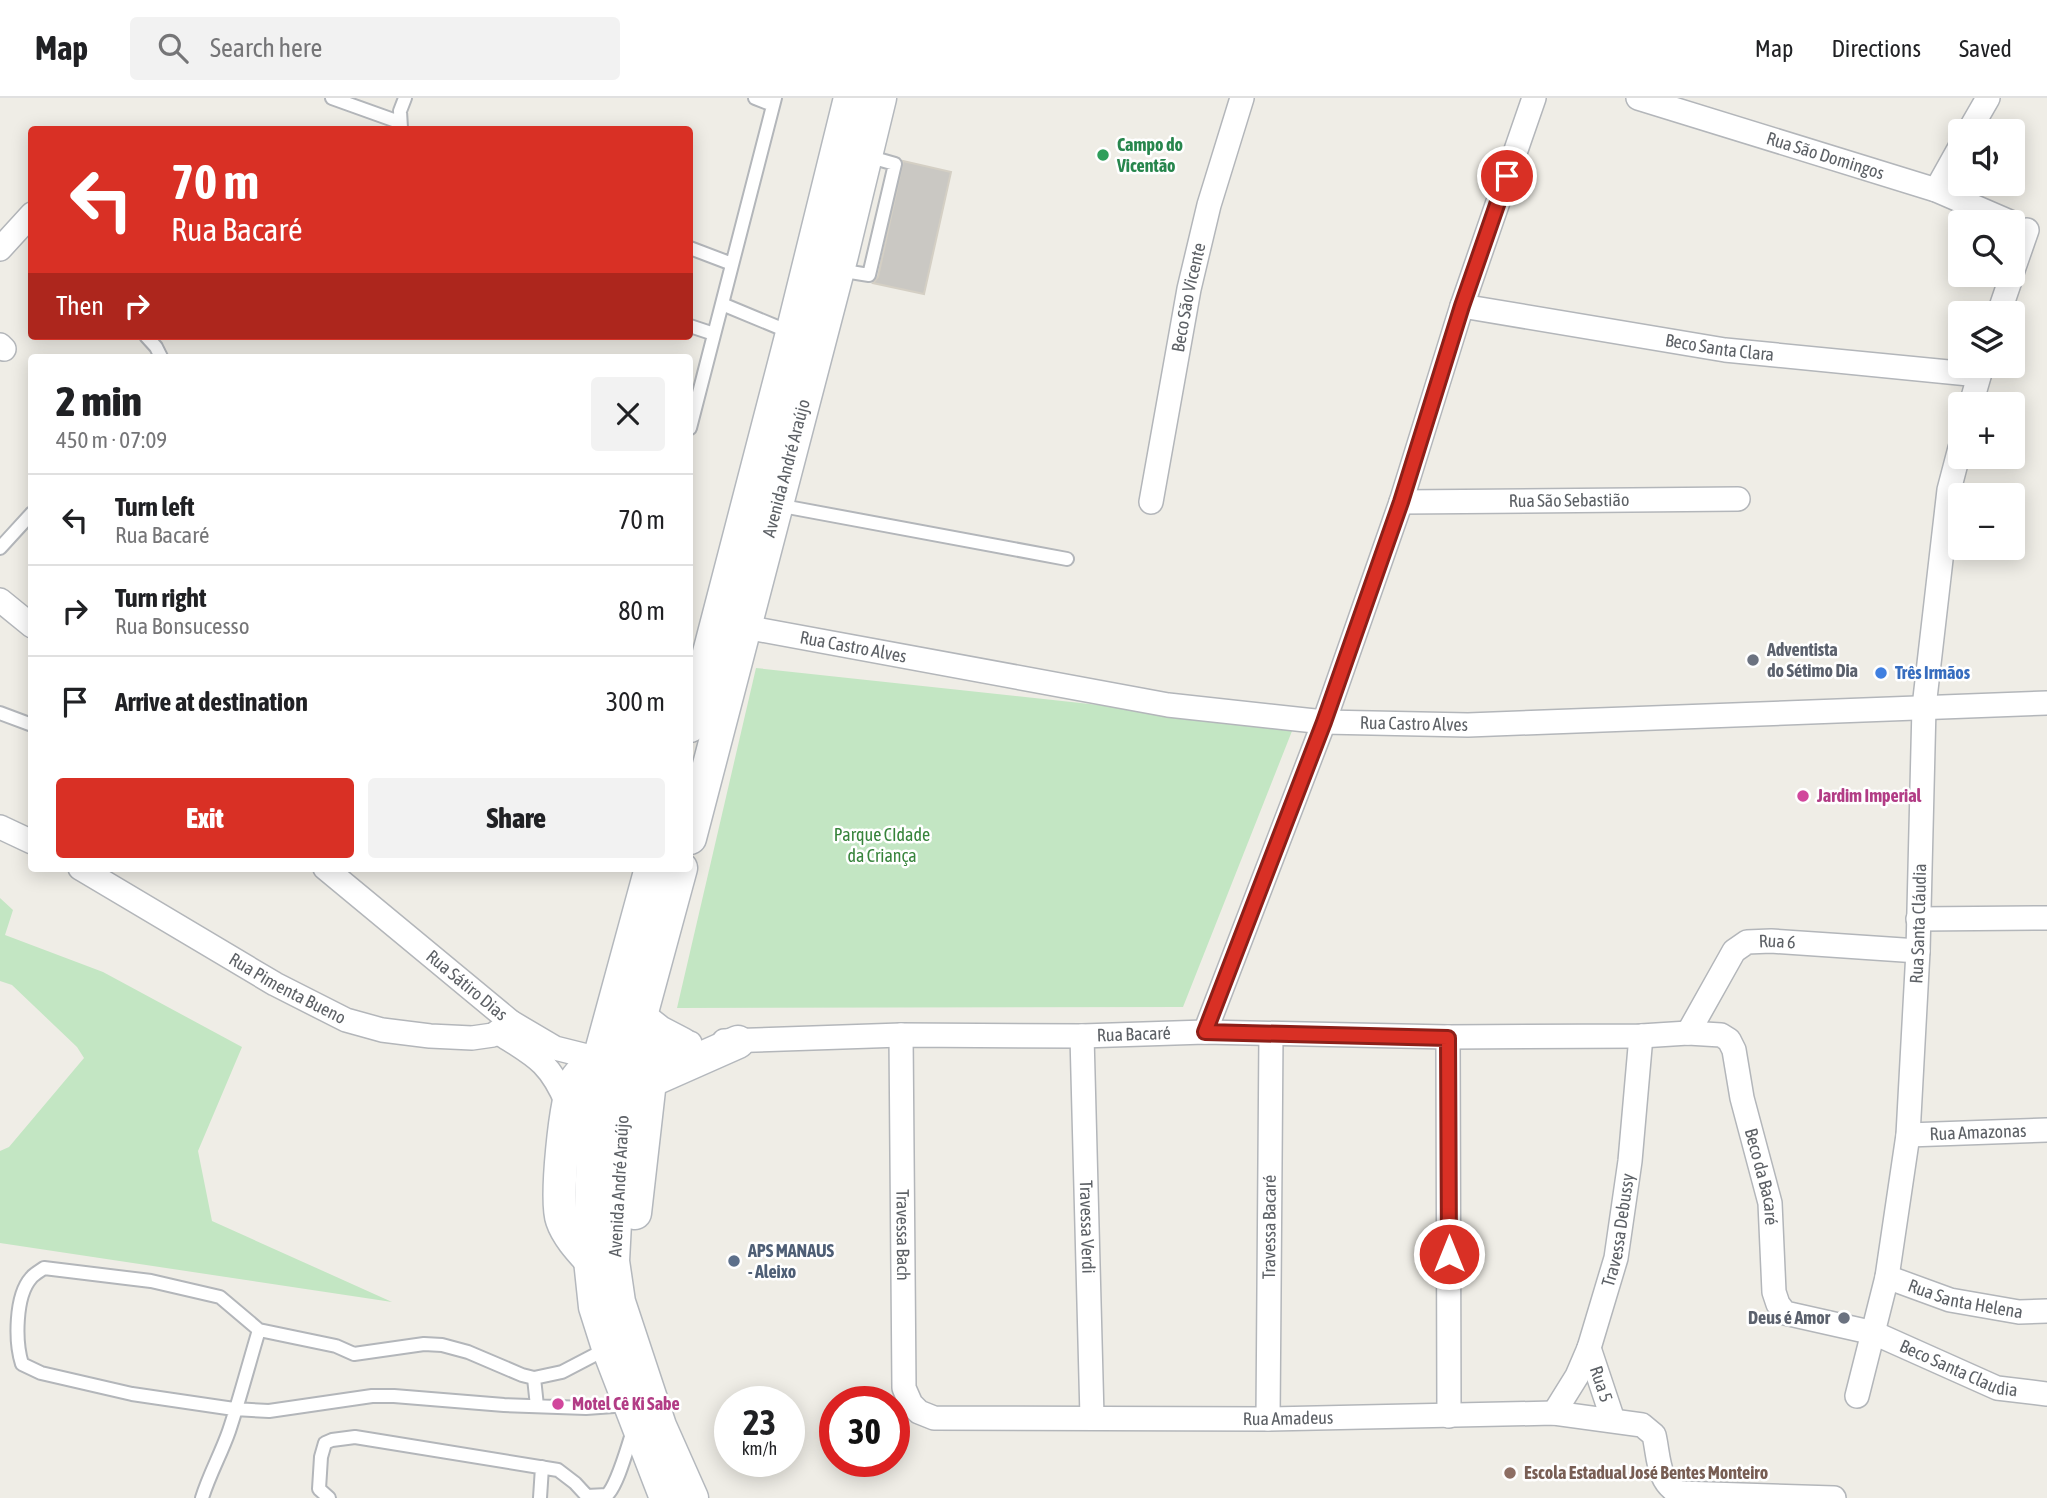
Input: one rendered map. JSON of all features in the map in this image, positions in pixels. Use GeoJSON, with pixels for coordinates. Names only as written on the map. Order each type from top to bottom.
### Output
{"type":"FeatureCollection","features":[{"type":"Feature","properties":{"kind":"main road","name":"Avenida André Araújo"},"geometry":{"type":"LineString","coordinates":[[693,714],[850,98]]}},
{"type":"Feature","properties":{"kind":"main road","name":"Avenida André Araújo"},"geometry":{"type":"LineString","coordinates":[[693,826],[880,98]]}},
{"type":"Feature","properties":{"kind":"main road","name":"Avenida André Araújo"},"geometry":{"type":"LineString","coordinates":[[650,872],[626,1067],[618,1166],[595,1307],[632,1414],[666,1498]]}},
{"type":"Feature","properties":{"kind":"main road","name":"Avenida André Araújo"},"geometry":{"type":"LineString","coordinates":[[626,1067],[680,872]]}},
{"type":"Feature","properties":{"kind":"main road"},"geometry":{"type":"LineString","coordinates":[[640,1017],[659,1032],[682,1044]]}},
{"type":"Feature","properties":{"kind":"main road"},"geometry":{"type":"LineString","coordinates":[[602,1261],[568,1231],[560,1212],[567,1103],[574,1082],[582,1070],[626,1067],[738,1042]]}},
{"type":"Feature","properties":{"kind":"main road","name":"Avenida André Araújo"},"geometry":{"type":"LineString","coordinates":[[602,1261],[620,1302],[660,1426],[692,1498]]}},
{"type":"Feature","properties":{"kind":"street","name":"Beco São Vicente"},"geometry":{"type":"LineString","coordinates":[[1151,502],[1189,289],[1209,205],[1242,98]]}},
{"type":"Feature","properties":{"kind":"street"},"geometry":{"type":"LineString","coordinates":[[1205,1032],[1324,722],[1401,502],[1462,306],[1534,98]]}},
{"type":"Feature","properties":{"kind":"street","name":"Rua São Domingos"},"geometry":{"type":"LineString","coordinates":[[1638,98],[1936,190],[1981,210]]}},
{"type":"Feature","properties":{"kind":"street"},"geometry":{"type":"LineString","coordinates":[[1976,119],[1988,98]]}},
{"type":"Feature","properties":{"kind":"street"},"geometry":{"type":"LineString","coordinates":[[1936,190],[1948,168]]}},
{"type":"Feature","properties":{"kind":"street"},"geometry":{"type":"LineString","coordinates":[[0,249],[28,218]]}},
{"type":"Feature","properties":{"kind":"street","name":"Beco Santa Clara"},"geometry":{"type":"LineString","coordinates":[[1462,306],[1725,350],[1948,367]]}},
{"type":"Feature","properties":{"kind":"street","name":"Rua Santa Cláudia"},"geometry":{"type":"LineString","coordinates":[[1857,1396],[1887,1277],[1908,1135],[1918,951],[1924,707],[1949,490],[1954,469]]}},
{"type":"Feature","properties":{"kind":"street","name":"Rua São Sebastião"},"geometry":{"type":"LineString","coordinates":[[1401,502],[1738,499]]}},
{"type":"Feature","properties":{"kind":"street"},"geometry":{"type":"LineString","coordinates":[[0,600],[28,623]]}},
{"type":"Feature","properties":{"kind":"street","name":"Rua Castro Alves"},"geometry":{"type":"LineString","coordinates":[[745,627],[1168,705],[1324,722],[1468,725],[2047,703]]}},
{"type":"Feature","properties":{"kind":"street"},"geometry":{"type":"LineString","coordinates":[[0,827],[28,840]]}},
{"type":"Feature","properties":{"kind":"street","name":"Rua Pimenta Bueno"},"geometry":{"type":"LineString","coordinates":[[87,872],[275,984],[346,1020],[382,1030],[430,1036],[484,1038],[505,1027]]}},
{"type":"Feature","properties":{"kind":"street","name":"Rua Sátiro Dias"},"geometry":{"type":"LineString","coordinates":[[330,872],[541,1060],[550,1069],[567,1103]]}},
{"type":"Feature","properties":{"kind":"street"},"geometry":{"type":"LineString","coordinates":[[1918,919],[2047,918]]}},
{"type":"Feature","properties":{"kind":"street","name":"Rua 6"},"geometry":{"type":"LineString","coordinates":[[1688,1033],[1734,951],[1747,942],[1771,941],[1918,951]]}},
{"type":"Feature","properties":{"kind":"street","name":"Rua Sátiro Dias"},"geometry":{"type":"LineString","coordinates":[[505,1027],[555,1048],[626,1067]]}},
{"type":"Feature","properties":{"kind":"street","name":"Rua Bacaré"},"geometry":{"type":"LineString","coordinates":[[626,1067],[682,1044],[901,1035],[1082,1036],[1205,1032],[1448,1038],[1641,1036]]}},
{"type":"Feature","properties":{"kind":"street","name":"Beco da Bacaré"},"geometry":{"type":"LineString","coordinates":[[1641,1036],[1688,1033],[1721,1035],[1729,1040],[1734,1050],[1742,1098],[1770,1203],[1774,1292],[1778,1304],[1785,1313],[1874,1333]]}},
{"type":"Feature","properties":{"kind":"street","name":"Travessa Bacaré"},"geometry":{"type":"LineString","coordinates":[[1268,1419],[1271,1034]]}},
{"type":"Feature","properties":{"kind":"street","name":"Travessa Bach"},"geometry":{"type":"LineString","coordinates":[[901,1035],[904,1388],[911,1404],[919,1412],[934,1418]]}},
{"type":"Feature","properties":{"kind":"street","name":"Travessa Verdi"},"geometry":{"type":"LineString","coordinates":[[1082,1036],[1092,1417]]}},
{"type":"Feature","properties":{"kind":"street","name":"Travessa Debussy"},"geometry":{"type":"LineString","coordinates":[[1554,1413],[1577,1376],[1589,1348],[1616,1258],[1630,1161],[1641,1036]]}},
{"type":"Feature","properties":{"kind":"street"},"geometry":{"type":"LineString","coordinates":[[1448,1038],[1449,1416]]}},
{"type":"Feature","properties":{"kind":"street","name":"Rua Amazonas"},"geometry":{"type":"LineString","coordinates":[[1908,1135],[2047,1130]]}},
{"type":"Feature","properties":{"kind":"street","name":"Rua Santa Helena"},"geometry":{"type":"LineString","coordinates":[[1887,1277],[1950,1300],[2019,1312],[2047,1311]]}},
{"type":"Feature","properties":{"kind":"street","name":"Beco Santa Claudia"},"geometry":{"type":"LineString","coordinates":[[1874,1333],[1997,1388],[2047,1394]]}},
{"type":"Feature","properties":{"kind":"street","name":"Rua 5"},"geometry":{"type":"LineString","coordinates":[[1589,1348],[1614,1420]]}},
{"type":"Feature","properties":{"kind":"street","name":"Rua Amadeus"},"geometry":{"type":"LineString","coordinates":[[934,1418],[1268,1419],[1554,1413],[1642,1425],[1654,1434],[1661,1476],[1670,1488],[1679,1493],[1834,1498]]}},
{"type":"Feature","properties":{"kind":"lane"},"geometry":{"type":"LineString","coordinates":[[332,98],[401,126],[405,98]]}},
{"type":"Feature","properties":{"kind":"lane"},"geometry":{"type":"LineString","coordinates":[[693,416],[774,101],[755,98]]}},
{"type":"Feature","properties":{"kind":"lane"},"geometry":{"type":"LineString","coordinates":[[693,249],[732,264]]}},
{"type":"Feature","properties":{"kind":"lane"},"geometry":{"type":"LineString","coordinates":[[722,304],[792,333]]}},
{"type":"Feature","properties":{"kind":"lane"},"geometry":{"type":"LineString","coordinates":[[693,327],[714,334]]}},
{"type":"Feature","properties":{"kind":"lane"},"geometry":{"type":"LineString","coordinates":[[777,505],[1067,559]]}},
{"type":"Feature","properties":{"kind":"lane"},"geometry":{"type":"LineString","coordinates":[[0,548],[28,517]]}},
{"type":"Feature","properties":{"kind":"lane"},"geometry":{"type":"LineString","coordinates":[[0,713],[28,724]]}},
{"type":"Feature","properties":{"kind":"lane"},"geometry":{"type":"LineString","coordinates":[[329,1498],[319,1489],[321,1457],[325,1443],[355,1437],[558,1470],[587,1496],[607,1497],[614,1488],[632,1414],[586,1408],[461,1403],[419,1397],[383,1396],[269,1411],[234,1409],[132,1394],[41,1373],[22,1364],[17,1348],[19,1312],[27,1284],[32,1277],[44,1268],[151,1281],[220,1297],[260,1330],[336,1346],[354,1354],[424,1343],[442,1345],[468,1352],[522,1376],[534,1378],[562,1372],[608,1348]]}},
{"type":"Feature","properties":{"kind":"lane"},"geometry":{"type":"LineString","coordinates":[[202,1498],[221,1453],[260,1330]]}},
{"type":"Feature","properties":{"kind":"lane"},"geometry":{"type":"LineString","coordinates":[[534,1378],[537,1406]]}},
{"type":"Feature","properties":{"kind":"lane"},"geometry":{"type":"LineString","coordinates":[[540,1498],[542,1467]]}},
{"type":"Feature","properties":{"kind":"green space","name":"Parque CIdade da Criança"},"geometry":{"type":"Polygon","coordinates":[[[756,668],[1294,726],[1183,1007],[677,1008],[756,668]]]}},
{"type":"Feature","properties":{"kind":"green space"},"geometry":{"type":"Polygon","coordinates":[[[0,898],[13,910],[5,935],[103,972],[242,1047],[198,1151],[212,1221],[392,1302],[0,1243],[0,1151],[9,1147],[84,1058],[77,1047],[12,985],[0,981],[0,898]]]}},
{"type":"Feature","properties":{"kind":"building"},"geometry":{"type":"Polygon","coordinates":[[[903,161],[951,172],[924,294],[873,283],[878,277],[903,161]]]}},
{"type":"Feature","properties":{"kind":"place","name":"Campo do Vicentão"},"geometry":{"type":"Point","coordinates":[1103,155]}},
{"type":"Feature","properties":{"kind":"place","name":"Adventista do Sétimo Dia"},"geometry":{"type":"Point","coordinates":[1753,660]}},
{"type":"Feature","properties":{"kind":"place","name":"Três Irmãos"},"geometry":{"type":"Point","coordinates":[1881,673]}},
{"type":"Feature","properties":{"kind":"place","name":"Jardim Imperial"},"geometry":{"type":"Point","coordinates":[1803,796]}},
{"type":"Feature","properties":{"kind":"place","name":"APS MANAUS - Aleixo"},"geometry":{"type":"Point","coordinates":[734,1261]}},
{"type":"Feature","properties":{"kind":"place","name":"Deus é Amor"},"geometry":{"type":"Point","coordinates":[1844,1318]}},
{"type":"Feature","properties":{"kind":"place","name":"Motel Cê Ki Sabe"},"geometry":{"type":"Point","coordinates":[558,1404]}},
{"type":"Feature","properties":{"kind":"place","name":"Escola Estadual José Bentes Monteiro"},"geometry":{"type":"Point","coordinates":[1510,1473]}},
{"type":"Feature","properties":{"kind":"route"},"geometry":{"type":"LineString","coordinates":[[1449,1254],[1448,1038],[1205,1032],[1324,722],[1401,502],[1462,306],[1507,176]]}}]}
